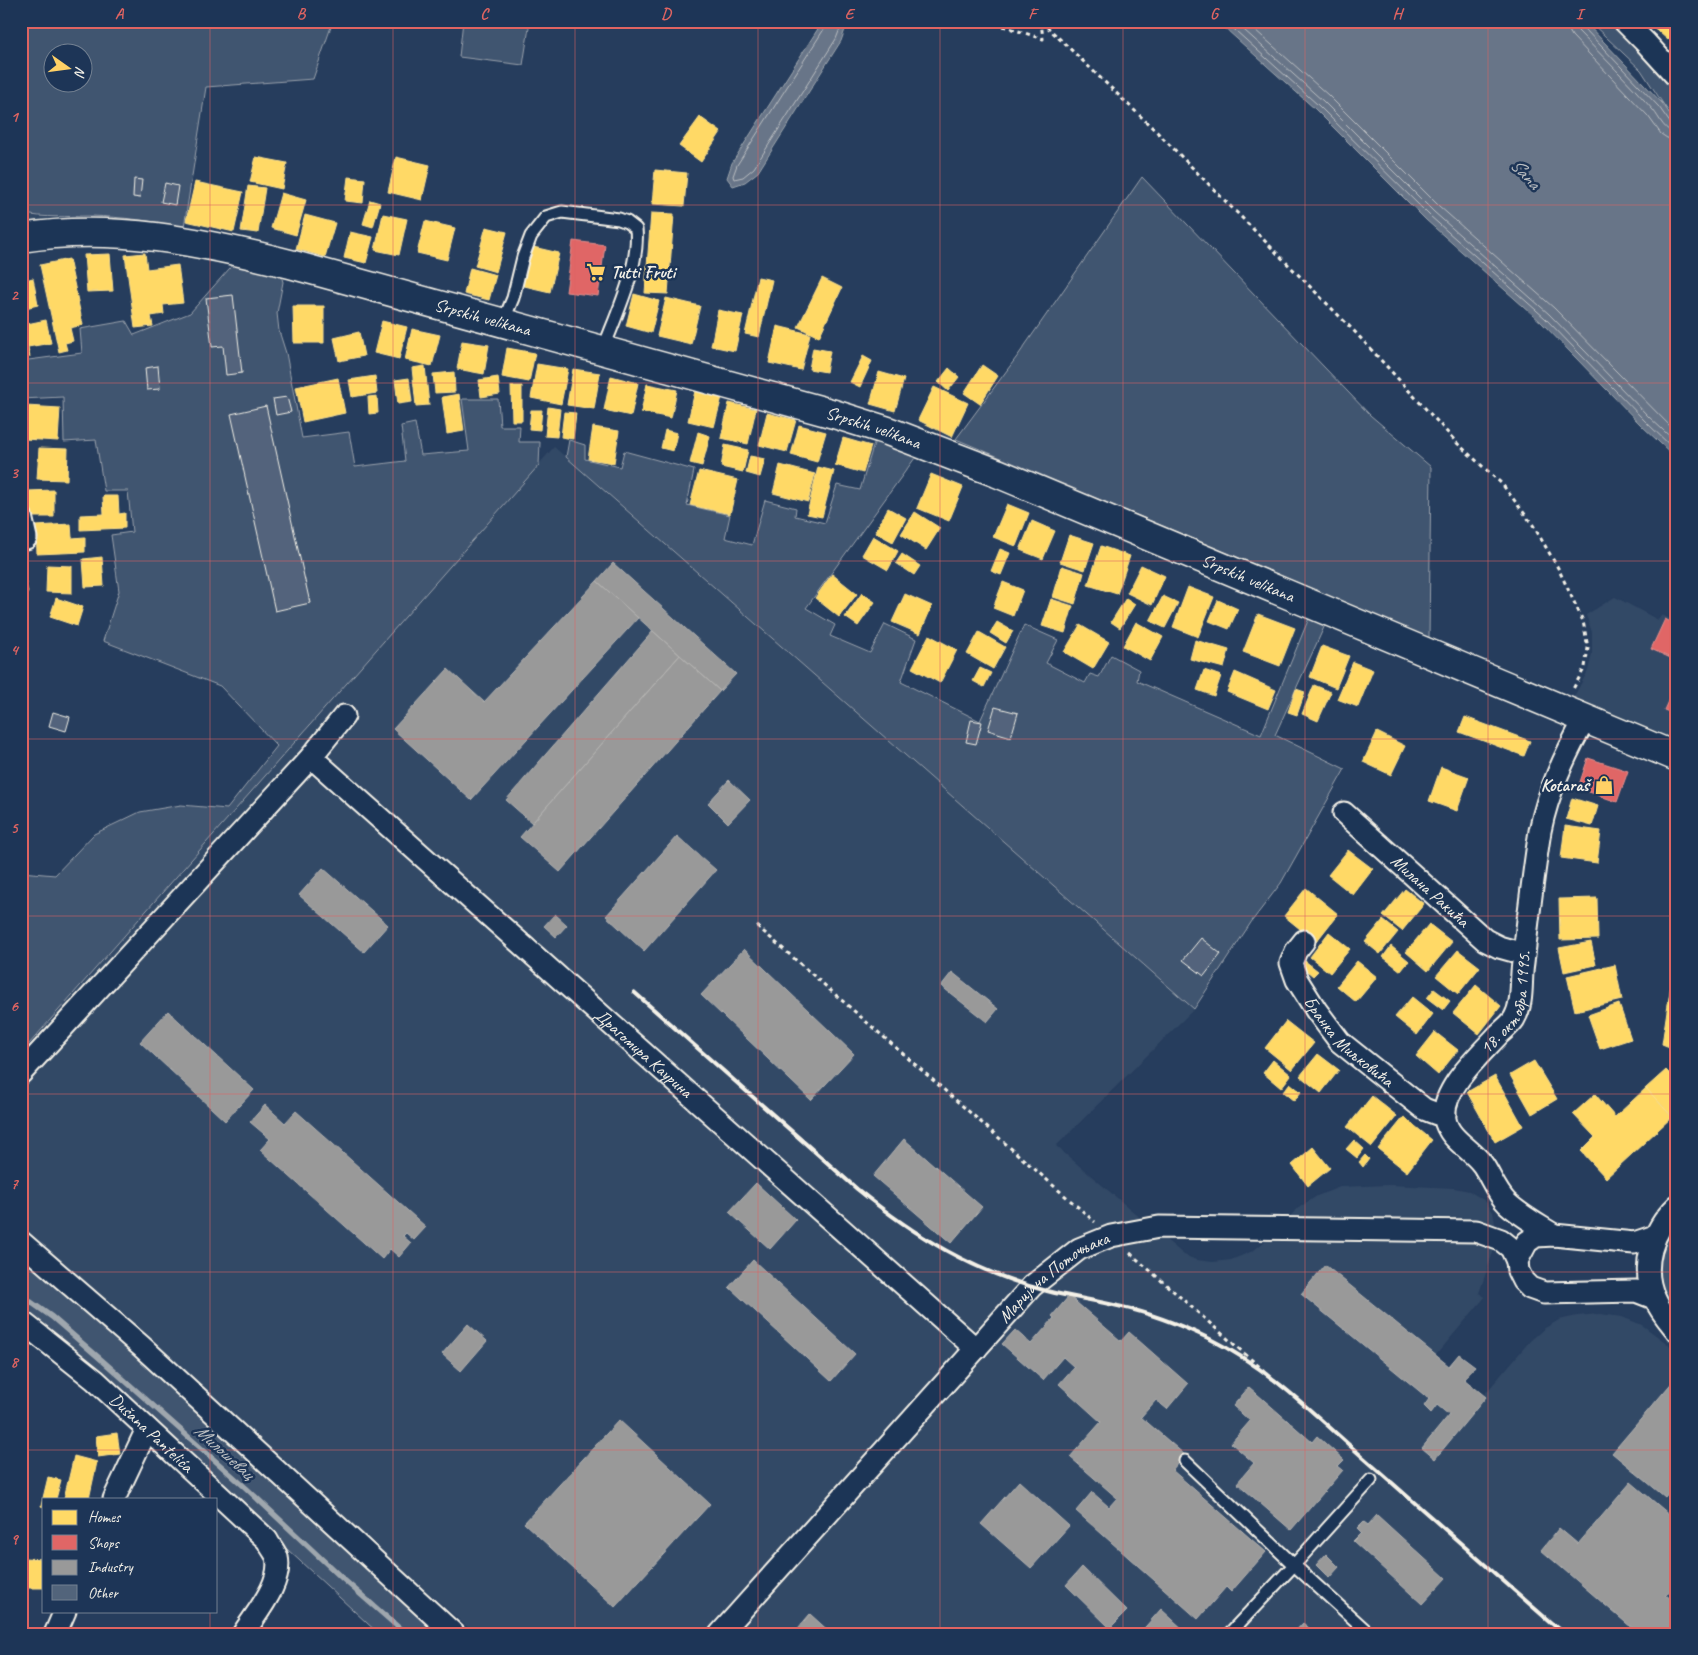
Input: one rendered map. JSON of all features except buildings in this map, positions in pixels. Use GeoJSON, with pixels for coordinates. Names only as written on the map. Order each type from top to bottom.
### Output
{"type":"FeatureCollection","features":[{"type":"Feature","properties":{"kind":"main road","name":"Srpskih velikana"},"geometry":{"type":"LineString","coordinates":[[24,239],[90,232],[133,234],[231,249],[834,414],[945,452],[1677,757]]}},
{"type":"Feature","properties":{"kind":"street"},"geometry":{"type":"LineString","coordinates":[[1624,21],[1677,77]]}},
{"type":"Feature","properties":{"kind":"street"},"geometry":{"type":"LineString","coordinates":[[21,516],[26,538]]}},
{"type":"Feature","properties":{"kind":"street","name":"18. октобра 1995."},"geometry":{"type":"LineString","coordinates":[[1445,1114],[1445,1105],[1450,1091],[1462,1075],[1514,1018],[1521,998],[1524,954],[1540,831],[1549,794],[1565,756],[1574,715]]}},
{"type":"Feature","properties":{"kind":"street"},"geometry":{"type":"LineString","coordinates":[[21,1073],[310,757],[344,716]]}},
{"type":"Feature","properties":{"kind":"street","name":"Драгомира Каурина"},"geometry":{"type":"LineString","coordinates":[[310,757],[976,1349]]}},
{"type":"Feature","properties":{"kind":"street","name":"Милана Ракића"},"geometry":{"type":"LineString","coordinates":[[1344,813],[1485,940],[1524,954]]}},
{"type":"Feature","properties":{"kind":"street","name":"Бранка Миљковића"},"geometry":{"type":"LineString","coordinates":[[1304,941],[1296,951],[1291,963],[1297,980],[1340,1042],[1424,1109],[1437,1114],[1445,1114]]}},
{"type":"Feature","properties":{"kind":"street"},"geometry":{"type":"LineString","coordinates":[[1445,1114],[1450,1132],[1482,1164],[1499,1193],[1506,1201],[1516,1210],[1554,1235]]}},
{"type":"Feature","properties":{"kind":"street"},"geometry":{"type":"LineString","coordinates":[[1677,1206],[1663,1222],[1655,1236],[1650,1249],[1648,1266],[1654,1298],[1663,1314],[1677,1331]]}},
{"type":"Feature","properties":{"kind":"street","name":"Маријана Поточњака"},"geometry":{"type":"LineString","coordinates":[[720,1634],[1032,1286],[1079,1249],[1111,1236],[1158,1227],[1476,1231],[1501,1240],[1511,1248],[1517,1260],[1518,1271],[1523,1281],[1530,1288],[1544,1293],[1636,1291],[1654,1298]]}},
{"type":"Feature","properties":{"kind":"street"},"geometry":{"type":"LineString","coordinates":[[1517,1260],[1527,1242],[1536,1236],[1554,1235],[1634,1243],[1655,1236]]}},
{"type":"Feature","properties":{"kind":"street"},"geometry":{"type":"LineString","coordinates":[[21,1242],[141,1346],[454,1634]]}},
{"type":"Feature","properties":{"kind":"street","name":"Dušana Pantelića"},"geometry":{"type":"LineString","coordinates":[[21,1321],[95,1380],[267,1540],[276,1556],[278,1570],[276,1580],[243,1634]]}},
{"type":"Feature","properties":{"kind":"street"},"geometry":{"type":"LineString","coordinates":[[114,1498],[147,1429]]}},
{"type":"Feature","properties":{"kind":"street"},"geometry":{"type":"LineString","coordinates":[[55,1634],[65,1612]]}},
{"type":"Feature","properties":{"kind":"lane"},"geometry":{"type":"LineString","coordinates":[[503,322],[513,298],[523,257],[531,236],[546,217],[562,212],[619,219],[636,229],[637,242],[628,284],[603,350]]}},
{"type":"Feature","properties":{"kind":"lane"},"geometry":{"type":"LineString","coordinates":[[1185,1461],[1294,1565],[1370,1634]]}},
{"type":"Feature","properties":{"kind":"lane"},"geometry":{"type":"LineString","coordinates":[[1229,1634],[1371,1480]]}},
{"type":"Feature","properties":{"kind":"path"},"geometry":{"type":"LineString","coordinates":[[988,21],[1043,39],[1041,21]]}},
{"type":"Feature","properties":{"kind":"path"},"geometry":{"type":"LineString","coordinates":[[1041,21],[1150,125],[1355,332],[1458,444],[1502,484],[1533,525],[1558,568],[1583,621],[1588,648],[1574,715]]}},
{"type":"Feature","properties":{"kind":"path"},"geometry":{"type":"LineString","coordinates":[[757,926],[1286,1390]]}},
{"type":"Feature","properties":{"kind":"shaded area"},"geometry":{"type":"Polygon","coordinates":[[[21,21],[333,21],[313,79],[206,87],[184,227],[114,217],[47,217],[21,213],[21,21]]]}},
{"type":"Feature","properties":{"kind":"shaded area"},"geometry":{"type":"Polygon","coordinates":[[[463,21],[530,21],[523,65],[459,57],[463,21]]]}},
{"type":"Feature","properties":{"kind":"shaded area"},"geometry":{"type":"Polygon","coordinates":[[[1589,21],[1616,21],[1677,85],[1677,125],[1641,70],[1589,21]]]}},
{"type":"Feature","properties":{"kind":"shaded area"},"geometry":{"type":"Polygon","coordinates":[[[1142,177],[1370,415],[1431,467],[1429,638],[956,439],[1019,354],[1142,177]]]}},
{"type":"Feature","properties":{"kind":"shaded area"},"geometry":{"type":"Polygon","coordinates":[[[21,213],[35,217],[51,218],[21,223],[21,213]]]}},
{"type":"Feature","properties":{"kind":"shaded area"},"geometry":{"type":"Polygon","coordinates":[[[237,260],[280,272],[283,282],[277,313],[279,331],[286,353],[302,438],[349,432],[355,467],[405,461],[401,426],[415,423],[421,455],[469,451],[462,399],[498,399],[500,426],[520,426],[519,442],[540,442],[539,465],[21,1053],[21,872],[55,875],[94,834],[140,812],[181,805],[227,809],[277,746],[220,686],[103,641],[119,591],[111,535],[132,532],[128,491],[104,491],[96,440],[64,442],[63,397],[21,399],[21,361],[82,353],[80,329],[126,321],[134,335],[190,313],[237,260]]]}},
{"type":"Feature","properties":{"kind":"shaded area"},"geometry":{"type":"Polygon","coordinates":[[[876,437],[920,451],[806,608],[835,625],[830,636],[870,653],[885,624],[916,639],[901,682],[980,721],[1024,625],[1058,640],[1046,663],[1085,683],[1090,674],[1099,677],[1111,655],[1139,670],[1137,681],[1261,735],[1309,618],[1325,625],[1275,735],[1345,769],[1281,883],[1252,921],[1194,1009],[566,457],[569,440],[585,445],[585,459],[620,467],[624,451],[694,470],[687,505],[730,515],[725,538],[752,545],[765,500],[796,508],[795,516],[825,523],[837,485],[860,490],[876,437]]]}},
{"type":"Feature","properties":{"kind":"shaded area"},"geometry":{"type":"Polygon","coordinates":[[[554,447],[1194,1009],[1056,1146],[1184,1255],[1196,1260],[1213,1262],[1231,1260],[1253,1251],[1275,1233],[1297,1209],[1317,1196],[1340,1187],[1389,1185],[1454,1188],[1469,1191],[1485,1201],[1493,1212],[1496,1244],[1479,1293],[1485,1297],[1436,1355],[1484,1395],[1530,1341],[1545,1328],[1559,1320],[1600,1314],[1622,1317],[1642,1325],[1677,1351],[1677,1634],[475,1634],[21,1229],[21,1054],[554,447]]]}},
{"type":"Feature","properties":{"kind":"shaded area"},"geometry":{"type":"Polygon","coordinates":[[[1615,597],[1658,620],[1662,615],[1677,622],[1677,744],[1572,700],[1588,671],[1592,654],[1592,632],[1586,615],[1615,597]]]}},
{"type":"Feature","properties":{"kind":"shaded area"},"geometry":{"type":"Polygon","coordinates":[[[1677,1216],[1677,1323],[1656,1293],[1657,1241],[1677,1216]]]}},
{"type":"Feature","properties":{"kind":"shaded area"},"geometry":{"type":"Polygon","coordinates":[[[21,1245],[452,1634],[379,1634],[248,1513],[21,1310],[21,1245]]]}},
{"type":"Feature","properties":{"kind":"water"},"geometry":{"type":"Polygon","coordinates":[[[823,21],[848,21],[841,41],[758,172],[745,182],[733,186],[727,178],[732,163],[823,21]]]}},
{"type":"Feature","properties":{"kind":"water","name":"Sana"},"geometry":{"type":"Polygon","coordinates":[[[1217,21],[1584,21],[1663,104],[1677,124],[1677,459],[1641,425],[1541,322],[1426,220],[1315,109],[1217,21]]]}},
{"type":"Feature","properties":{"kind":"waterway","name":"Милошевац"},"geometry":{"type":"LineString","coordinates":[[21,1295],[52,1317],[104,1362],[406,1634]]}},
{"type":"Feature","properties":{"kind":"railway"},"geometry":{"type":"LineString","coordinates":[[634,992],[857,1189],[923,1237],[970,1263],[1020,1283],[1130,1309],[1177,1324],[1210,1339],[1252,1364],[1310,1410],[1564,1634]]}},
{"type":"Feature","properties":{"kind":"place","name":"Tutti Fruti"},"geometry":{"type":"Point","coordinates":[596,272]}},
{"type":"Feature","properties":{"kind":"place","name":"Kotaraš"},"geometry":{"type":"Point","coordinates":[1604,785]}}]}
